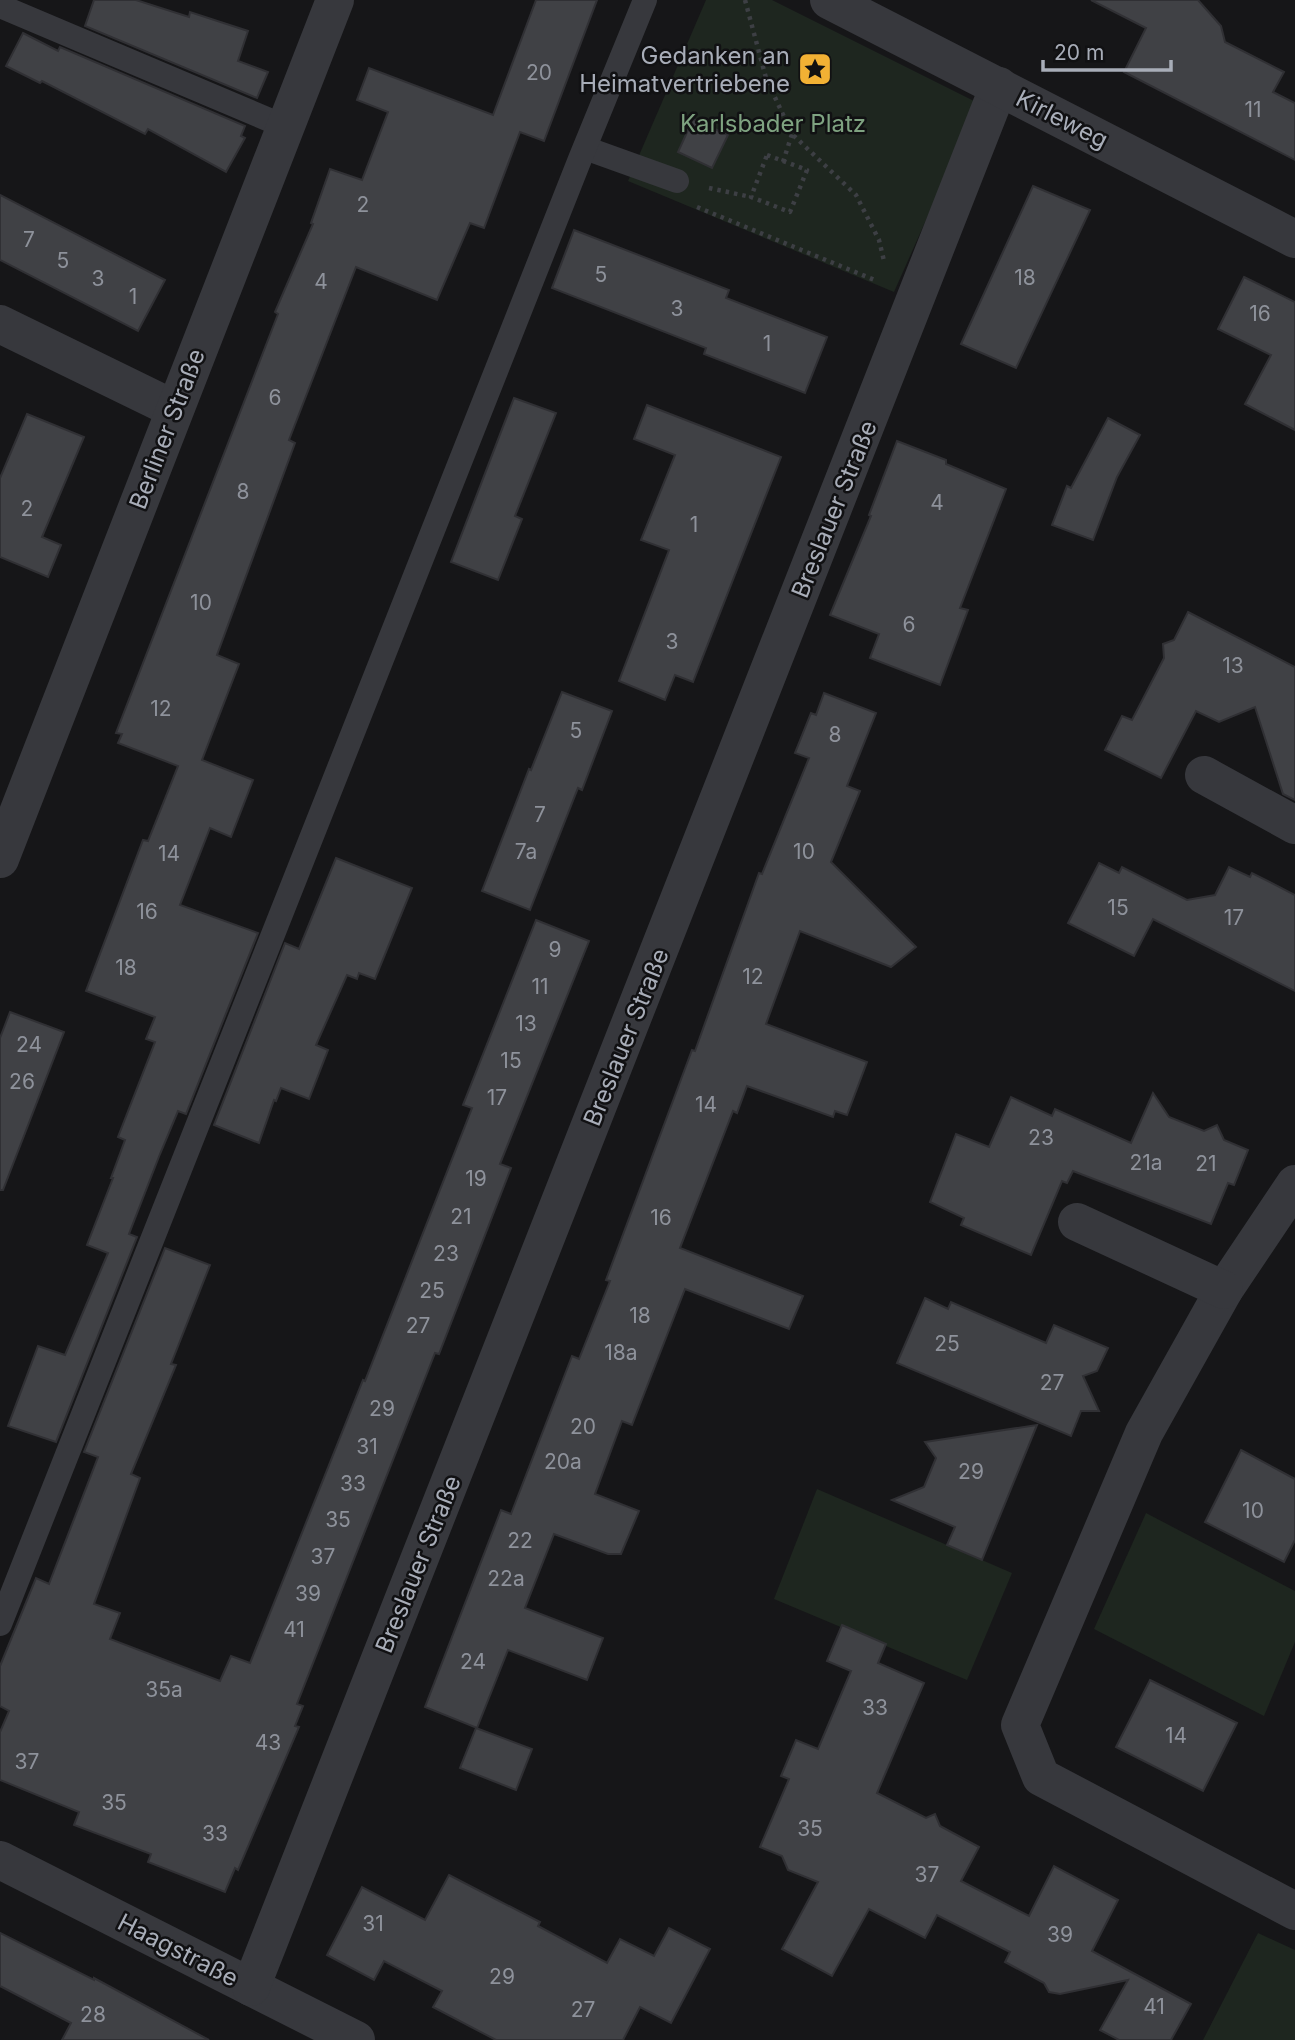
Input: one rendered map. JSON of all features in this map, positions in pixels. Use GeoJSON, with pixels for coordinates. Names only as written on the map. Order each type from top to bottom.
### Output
{"type":"FeatureCollection","features":[{"type":"Feature","properties":{"kind":"street","name":"Berliner Straße"},"geometry":{"type":"LineString","coordinates":[[0,859],[335,0]]}},
{"type":"Feature","properties":{"kind":"street","name":"Kirleweg"},"geometry":{"type":"LineString","coordinates":[[829,0],[1295,239]]}},
{"type":"Feature","properties":{"kind":"street","name":"Breslauer Straße"},"geometry":{"type":"LineString","coordinates":[[251,1987],[903,291],[999,86]]}},
{"type":"Feature","properties":{"kind":"street"},"geometry":{"type":"LineString","coordinates":[[0,324],[174,409]]}},
{"type":"Feature","properties":{"kind":"street"},"geometry":{"type":"LineString","coordinates":[[1204,775],[1295,825]]}},
{"type":"Feature","properties":{"kind":"street"},"geometry":{"type":"LineString","coordinates":[[1295,1184],[1224,1290],[1144,1433],[1020,1725],[1041,1777],[1295,1911]]}},
{"type":"Feature","properties":{"kind":"street"},"geometry":{"type":"LineString","coordinates":[[1077,1222],[1224,1290]]}},
{"type":"Feature","properties":{"kind":"street","name":"Haagstraße"},"geometry":{"type":"LineString","coordinates":[[0,1860],[356,2040]]}},
{"type":"Feature","properties":{"kind":"lane"},"geometry":{"type":"LineString","coordinates":[[0,1624],[645,0]]}},
{"type":"Feature","properties":{"kind":"lane"},"geometry":{"type":"LineString","coordinates":[[0,6],[286,127]]}},
{"type":"Feature","properties":{"kind":"lane"},"geometry":{"type":"LineString","coordinates":[[585,148],[677,181]]}},
{"type":"Feature","properties":{"kind":"path"},"geometry":{"type":"LineString","coordinates":[[745,0],[766,78],[792,134],[856,195],[903,291]]}},
{"type":"Feature","properties":{"kind":"path"},"geometry":{"type":"LineString","coordinates":[[783,162],[792,134]]}},
{"type":"Feature","properties":{"kind":"path"},"geometry":{"type":"LineString","coordinates":[[677,181],[751,197],[790,212],[807,170],[767,155],[751,197]]}},
{"type":"Feature","properties":{"kind":"path"},"geometry":{"type":"LineString","coordinates":[[696,206],[903,291]]}},
{"type":"Feature","properties":{"kind":"green space","name":"Karlsbader Platz"},"geometry":{"type":"Polygon","coordinates":[[[706,0],[772,0],[978,103],[894,292],[628,181],[706,0]]]}},
{"type":"Feature","properties":{"kind":"green space"},"geometry":{"type":"Polygon","coordinates":[[[817,1489],[1012,1573],[967,1680],[774,1599],[817,1489]]]}},
{"type":"Feature","properties":{"kind":"green space"},"geometry":{"type":"Polygon","coordinates":[[[1146,1513],[1295,1591],[1295,1642],[1264,1716],[1094,1629],[1146,1513]]]}},
{"type":"Feature","properties":{"kind":"green space"},"geometry":{"type":"Polygon","coordinates":[[[1258,1933],[1295,1950],[1295,2040],[1203,2040],[1258,1933]]]}},
{"type":"Feature","properties":{"kind":"building"},"geometry":{"type":"Polygon","coordinates":[[[94,0],[136,0],[189,17],[190,12],[248,31],[238,61],[268,72],[257,98],[85,26],[94,0]]]}},
{"type":"Feature","properties":{"kind":"building"},"geometry":{"type":"Polygon","coordinates":[[[536,0],[597,0],[544,141],[520,132],[484,228],[470,223],[437,300],[356,267],[289,440],[295,443],[217,655],[239,664],[202,760],[253,780],[231,837],[210,828],[180,905],[258,933],[186,1114],[178,1111],[160,1154],[129,1234],[137,1237],[56,1442],[8,1426],[38,1346],[65,1355],[108,1253],[87,1245],[125,1140],[118,1137],[155,1042],[146,1039],[155,1017],[86,991],[143,840],[148,841],[178,766],[118,743],[122,734],[116,733],[278,314],[275,312],[313,224],[311,223],[330,169],[362,180],[388,112],[357,100],[369,68],[493,115],[536,0]]]}},
{"type":"Feature","properties":{"kind":"building"},"geometry":{"type":"Polygon","coordinates":[[[1091,0],[1198,0],[1221,26],[1225,42],[1284,72],[1273,92],[1295,103],[1295,160],[1124,72],[1146,28],[1091,0]]]}},
{"type":"Feature","properties":{"kind":"building"},"geometry":{"type":"Polygon","coordinates":[[[23,33],[58,51],[60,47],[245,126],[241,136],[245,138],[226,172],[148,129],[145,134],[42,81],[40,83],[6,66],[23,33]]]}},
{"type":"Feature","properties":{"kind":"building","name":"Karlsbader Platz"},"geometry":{"type":"Polygon","coordinates":[[[693,119],[728,135],[712,168],[678,152],[693,119]]]}},
{"type":"Feature","properties":{"kind":"building"},"geometry":{"type":"Polygon","coordinates":[[[1033,186],[1090,210],[1016,368],[961,344],[1033,186]]]}},
{"type":"Feature","properties":{"kind":"building"},"geometry":{"type":"Polygon","coordinates":[[[0,195],[165,280],[138,331],[0,260],[0,195]]]}},
{"type":"Feature","properties":{"kind":"building"},"geometry":{"type":"Polygon","coordinates":[[[574,230],[729,290],[726,298],[827,337],[805,393],[704,354],[706,348],[552,288],[574,230]]]}},
{"type":"Feature","properties":{"kind":"building"},"geometry":{"type":"Polygon","coordinates":[[[1244,277],[1295,302],[1295,430],[1245,404],[1271,355],[1218,329],[1244,277]]]}},
{"type":"Feature","properties":{"kind":"building"},"geometry":{"type":"Polygon","coordinates":[[[514,398],[556,413],[515,516],[522,519],[498,580],[451,562],[514,398]]]}},
{"type":"Feature","properties":{"kind":"building"},"geometry":{"type":"Polygon","coordinates":[[[647,405],[781,457],[693,682],[675,675],[665,700],[619,681],[669,550],[641,540],[675,455],[634,439],[647,405]]]}},
{"type":"Feature","properties":{"kind":"building"},"geometry":{"type":"Polygon","coordinates":[[[27,414],[84,437],[42,537],[61,545],[48,577],[0,557],[0,478],[27,414]]]}},
{"type":"Feature","properties":{"kind":"building"},"geometry":{"type":"Polygon","coordinates":[[[1108,418],[1140,435],[1117,477],[1093,540],[1052,525],[1067,486],[1071,488],[1108,418]]]}},
{"type":"Feature","properties":{"kind":"building"},"geometry":{"type":"Polygon","coordinates":[[[897,441],[946,460],[946,464],[1006,489],[960,608],[968,610],[940,685],[870,658],[879,634],[830,615],[871,516],[869,515],[897,441]]]}},
{"type":"Feature","properties":{"kind":"building"},"geometry":{"type":"Polygon","coordinates":[[[1188,612],[1295,667],[1295,800],[1283,794],[1255,707],[1219,722],[1196,711],[1161,778],[1105,750],[1122,716],[1132,720],[1164,658],[1163,644],[1174,640],[1188,612]]]}},
{"type":"Feature","properties":{"kind":"building"},"geometry":{"type":"Polygon","coordinates":[[[562,692],[612,711],[582,790],[578,788],[530,910],[482,891],[562,692]]]}},
{"type":"Feature","properties":{"kind":"building"},"geometry":{"type":"Polygon","coordinates":[[[824,693],[876,713],[847,786],[860,791],[831,862],[916,947],[891,967],[800,931],[766,1024],[867,1062],[847,1115],[835,1111],[833,1117],[747,1086],[737,1113],[733,1111],[680,1248],[803,1296],[789,1329],[685,1289],[632,1425],[622,1421],[595,1494],[639,1511],[621,1554],[608,1554],[554,1534],[525,1608],[603,1638],[587,1680],[508,1650],[477,1728],[425,1707],[501,1510],[511,1514],[572,1356],[579,1359],[610,1281],[606,1280],[692,1050],[695,1051],[759,873],[762,874],[809,758],[795,753],[811,713],[816,715],[824,693]]]}},
{"type":"Feature","properties":{"kind":"building"},"geometry":{"type":"Polygon","coordinates":[[[336,858],[412,888],[375,979],[359,973],[357,979],[347,975],[316,1045],[328,1050],[309,1099],[281,1088],[259,1143],[214,1125],[285,943],[299,949],[336,858]]]}},
{"type":"Feature","properties":{"kind":"building"},"geometry":{"type":"Polygon","coordinates":[[[1099,863],[1119,873],[1122,867],[1187,900],[1215,895],[1229,867],[1250,877],[1252,873],[1295,895],[1295,991],[1153,919],[1134,956],[1068,923],[1099,863]]]}},
{"type":"Feature","properties":{"kind":"building"},"geometry":{"type":"Polygon","coordinates":[[[536,920],[589,941],[500,1164],[511,1168],[439,1354],[435,1353],[297,1704],[303,1706],[295,1726],[299,1727],[238,1870],[235,1868],[225,1892],[148,1862],[151,1854],[74,1825],[79,1812],[0,1780],[0,1732],[9,1711],[0,1706],[0,1666],[36,1578],[49,1584],[98,1457],[84,1452],[165,1248],[210,1265],[171,1364],[176,1365],[131,1474],[140,1478],[94,1604],[120,1613],[110,1639],[220,1681],[231,1656],[250,1663],[472,1108],[463,1105],[536,920]]]}},
{"type":"Feature","properties":{"kind":"building"},"geometry":{"type":"Polygon","coordinates":[[[10,1012],[64,1032],[3,1190],[0,1190],[0,1038],[10,1012]]]}},
{"type":"Feature","properties":{"kind":"building"},"geometry":{"type":"Polygon","coordinates":[[[1153,1093],[1169,1117],[1204,1131],[1217,1125],[1224,1140],[1248,1150],[1234,1185],[1228,1183],[1211,1224],[1073,1171],[1067,1183],[1062,1181],[1031,1255],[961,1225],[964,1218],[930,1202],[956,1134],[989,1147],[1011,1097],[1052,1116],[1055,1109],[1131,1143],[1153,1093]]]}},
{"type":"Feature","properties":{"kind":"building"},"geometry":{"type":"Polygon","coordinates":[[[925,1298],[948,1309],[951,1302],[1046,1343],[1054,1325],[1108,1348],[1097,1371],[1083,1376],[1099,1411],[1081,1411],[1071,1436],[897,1363],[925,1298]]]}},
{"type":"Feature","properties":{"kind":"building"},"geometry":{"type":"Polygon","coordinates":[[[1037,1425],[982,1560],[947,1545],[955,1527],[892,1500],[924,1487],[936,1458],[925,1442],[1037,1425]]]}},
{"type":"Feature","properties":{"kind":"building"},"geometry":{"type":"Polygon","coordinates":[[[1241,1450],[1295,1479],[1295,1540],[1284,1562],[1205,1522],[1241,1450]]]}},
{"type":"Feature","properties":{"kind":"building"},"geometry":{"type":"Polygon","coordinates":[[[842,1625],[886,1644],[878,1663],[924,1683],[877,1793],[926,1818],[935,1814],[940,1826],[979,1847],[961,1881],[1029,1916],[1054,1866],[1118,1900],[1092,1951],[1191,2004],[1171,2040],[1119,2040],[1100,2030],[1128,1980],[1060,1994],[1049,1992],[1044,1983],[1005,1962],[1010,1952],[937,1915],[925,1938],[869,1909],[832,1976],[782,1949],[818,1882],[788,1870],[782,1856],[760,1847],[789,1779],[781,1776],[796,1740],[818,1749],[851,1671],[827,1661],[842,1625]]]}},
{"type":"Feature","properties":{"kind":"building"},"geometry":{"type":"Polygon","coordinates":[[[1150,1680],[1237,1723],[1203,1791],[1116,1747],[1150,1680]]]}},
{"type":"Feature","properties":{"kind":"building"},"geometry":{"type":"Polygon","coordinates":[[[476,1728],[532,1749],[516,1790],[460,1768],[476,1728]]]}},
{"type":"Feature","properties":{"kind":"building"},"geometry":{"type":"Polygon","coordinates":[[[449,1875],[540,1922],[538,1926],[607,1963],[620,1939],[654,1956],[669,1928],[710,1949],[671,2023],[640,2007],[623,2040],[496,2040],[433,2007],[442,1991],[384,1961],[374,1980],[327,1955],[362,1887],[425,1920],[449,1875]]]}},
{"type":"Feature","properties":{"kind":"building"},"geometry":{"type":"Polygon","coordinates":[[[0,1933],[94,1978],[209,2040],[62,2040],[71,2023],[0,1986],[0,1933]]]}},
{"type":"Feature","properties":{"kind":"place","name":"Gedanken an Heimatvertriebene"},"geometry":{"type":"Point","coordinates":[815,69]}}]}
